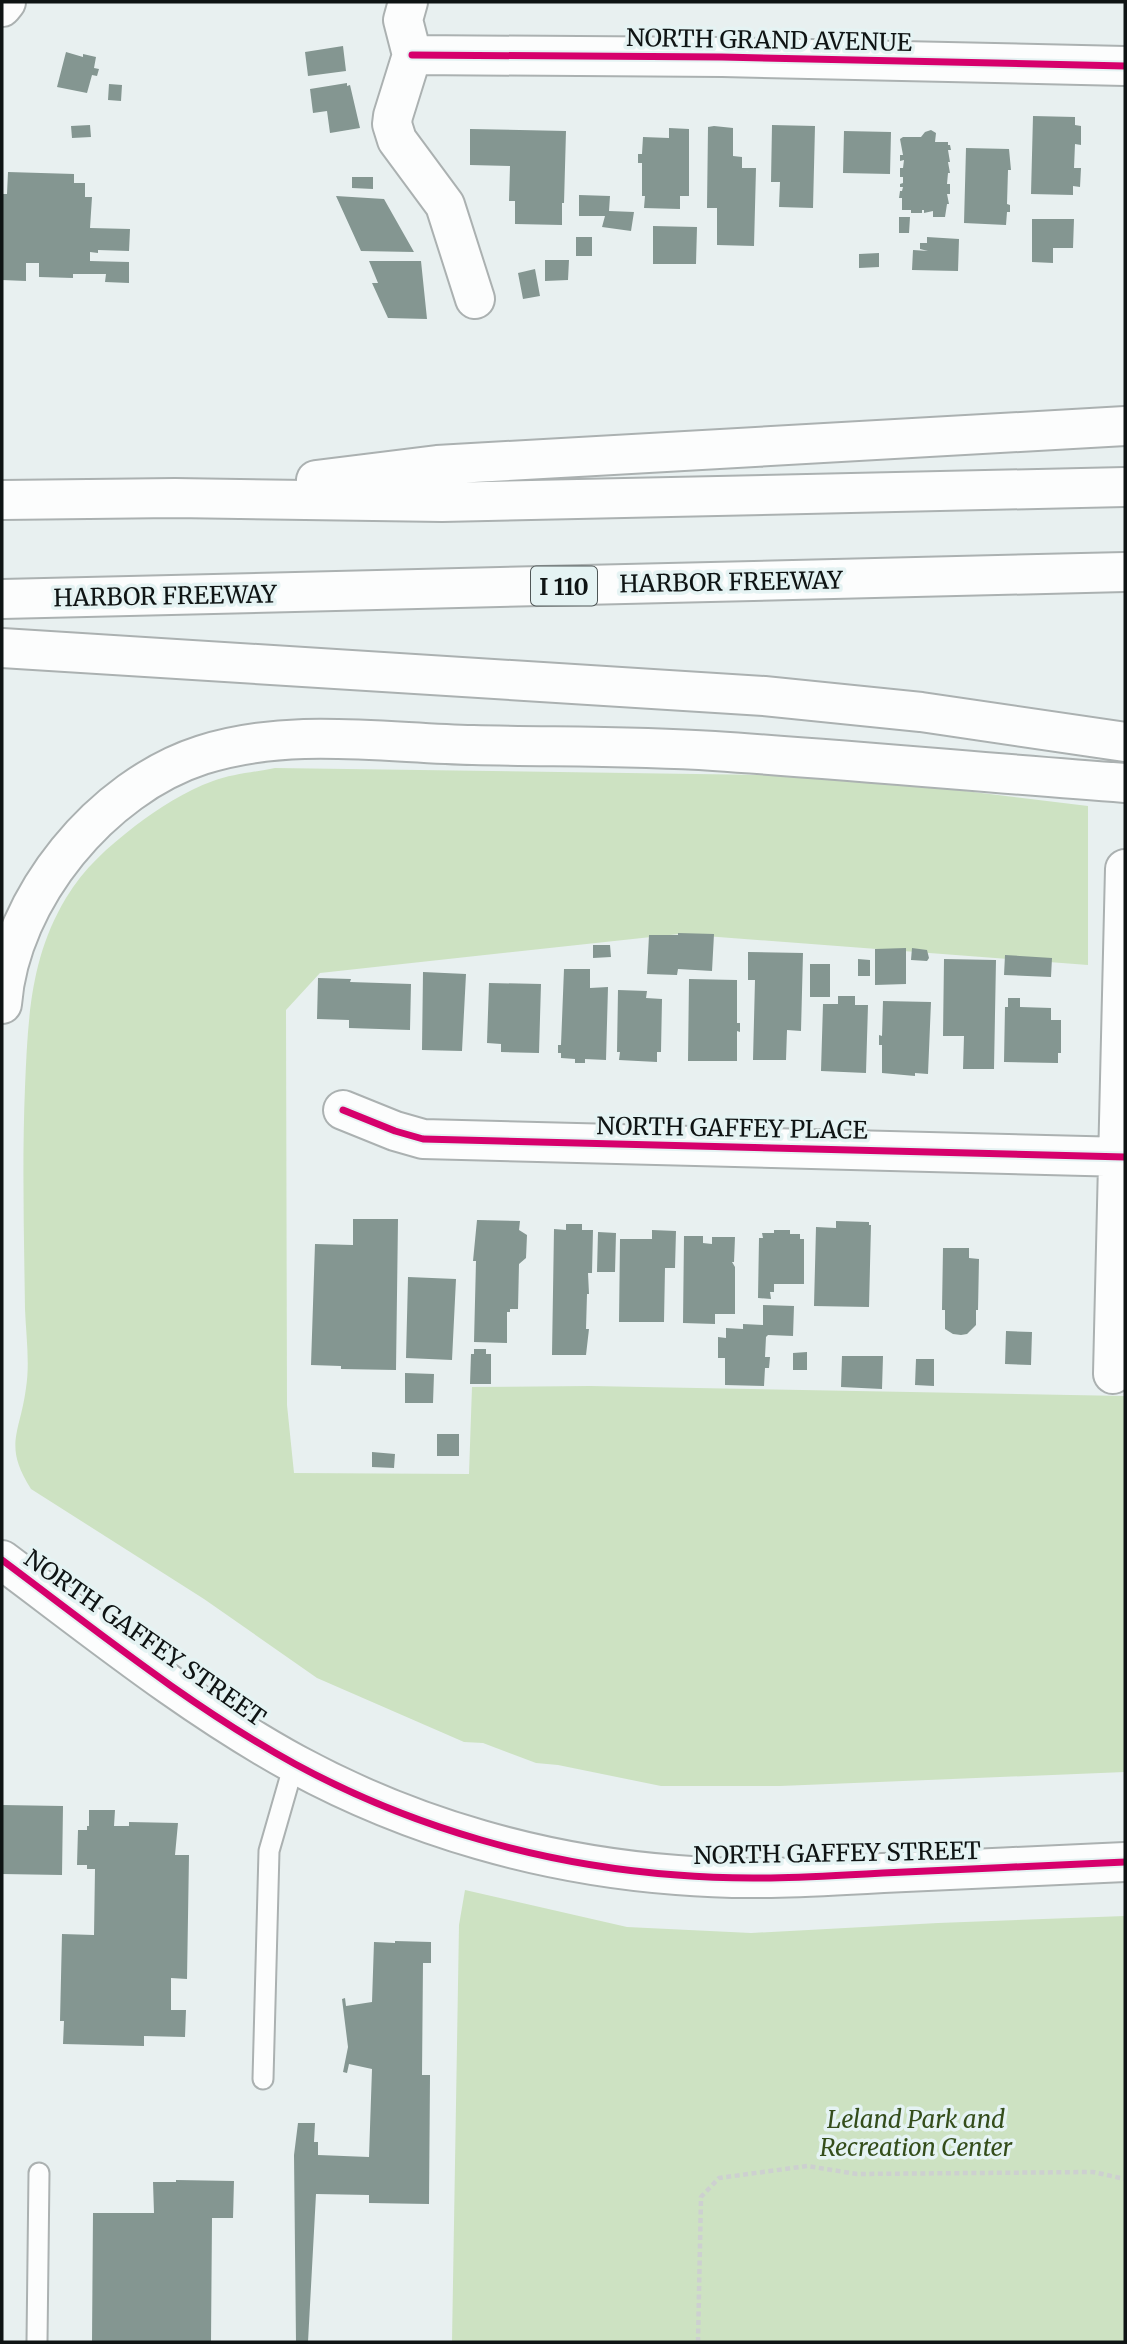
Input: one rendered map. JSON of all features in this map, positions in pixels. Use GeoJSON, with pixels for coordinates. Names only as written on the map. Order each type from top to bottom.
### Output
{"type":"FeatureCollection","features":[{"type":"Feature","properties":{"kind":"main road"},"geometry":{"type":"LineString","coordinates":[[2,6],[6,2]]}},
{"type":"Feature","properties":{"kind":"main road"},"geometry":{"type":"LineString","coordinates":[[408,2],[403,20],[412,55],[393,116],[394,132],[397,140],[445,205],[475,299]]}},
{"type":"Feature","properties":{"kind":"main road","name":"NORTH GRAND AVENUE"},"geometry":{"type":"LineString","coordinates":[[412,55],[722,57],[1125,66]]}},
{"type":"Feature","properties":{"kind":"main road"},"geometry":{"type":"LineString","coordinates":[[175,498],[437,465],[1125,426]]}},
{"type":"Feature","properties":{"kind":"main road"},"geometry":{"type":"LineString","coordinates":[[2,500],[175,498],[442,502],[1125,486]]}},
{"type":"Feature","properties":{"kind":"main road","name":"HARBOR FREEWAY"},"geometry":{"type":"LineString","coordinates":[[2,599],[1125,572]]}},
{"type":"Feature","properties":{"kind":"main road"},"geometry":{"type":"LineString","coordinates":[[2,648],[764,695],[921,712],[1125,743]]}},
{"type":"Feature","properties":{"kind":"main road"},"geometry":{"type":"LineString","coordinates":[[2,1004],[8,967],[28,912],[48,878],[89,826],[139,786],[165,771],[201,755],[237,746],[289,738],[711,751],[1125,783]]}},
{"type":"Feature","properties":{"kind":"main road"},"geometry":{"type":"LineString","coordinates":[[1113,1374],[1122,1157],[1125,869]]}},
{"type":"Feature","properties":{"kind":"main road","name":"NORTH GAFFEY PLACE"},"geometry":{"type":"LineString","coordinates":[[343,1110],[423,1139],[1122,1157]]}},
{"type":"Feature","properties":{"kind":"main road","name":"NORTH GAFFEY STREET"},"geometry":{"type":"LineString","coordinates":[[2,1560],[195,1702],[295,1763],[367,1799],[481,1840],[561,1860],[640,1872],[714,1878],[796,1877],[1125,1862]]}},
{"type":"Feature","properties":{"kind":"lane"},"geometry":{"type":"LineString","coordinates":[[263,2079],[269,1851],[295,1763]]}},
{"type":"Feature","properties":{"kind":"lane"},"geometry":{"type":"LineString","coordinates":[[37,2342],[39,2173]]}},
{"type":"Feature","properties":{"kind":"path"},"geometry":{"type":"LineString","coordinates":[[698,2342],[701,2197],[719,2178],[807,2166],[857,2174],[1093,2172],[1125,2179]]}},
{"type":"Feature","properties":{"kind":"green space"},"geometry":{"type":"Polygon","coordinates":[[[275,768],[844,776],[1088,806],[1088,965],[679,934],[320,973],[286,1010],[287,1405],[294,1473],[469,1474],[472,1387],[590,1386],[1125,1396],[1125,1772],[780,1786],[661,1786],[536,1763],[483,1743],[464,1742],[317,1678],[204,1599],[31,1489],[22,1474],[16,1450],[28,1369],[24,1115],[30,1013],[45,943],[66,898],[81,877],[106,850],[135,826],[172,800],[203,785],[275,768]]]}},
{"type":"Feature","properties":{"kind":"green space","name":"Leland Park and Recreation Center"},"geometry":{"type":"Polygon","coordinates":[[[465,1890],[627,1927],[751,1933],[1125,1916],[1125,2342],[452,2342],[459,1925],[465,1890]]]}},
{"type":"Feature","properties":{"kind":"building"},"geometry":{"type":"Polygon","coordinates":[[[343,46],[346,71],[308,76],[305,52],[343,46]]]}},
{"type":"Feature","properties":{"kind":"building"},"geometry":{"type":"Polygon","coordinates":[[[66,52],[83,57],[83,54],[96,57],[94,68],[99,69],[97,76],[92,75],[87,93],[57,87],[66,52]]]}},
{"type":"Feature","properties":{"kind":"building"},"geometry":{"type":"Polygon","coordinates":[[[347,83],[347,86],[350,85],[360,128],[330,133],[327,111],[313,113],[310,89],[347,83]]]}},
{"type":"Feature","properties":{"kind":"building"},"geometry":{"type":"Polygon","coordinates":[[[109,84],[122,85],[121,101],[108,100],[109,84]]]}},
{"type":"Feature","properties":{"kind":"building"},"geometry":{"type":"Polygon","coordinates":[[[1033,116],[1075,117],[1075,125],[1081,126],[1081,145],[1075,144],[1074,168],[1081,168],[1080,187],[1073,186],[1073,195],[1031,194],[1033,116]]]}},
{"type":"Feature","properties":{"kind":"building"},"geometry":{"type":"Polygon","coordinates":[[[90,125],[91,137],[72,138],[71,126],[90,125]]]}},
{"type":"Feature","properties":{"kind":"building"},"geometry":{"type":"Polygon","coordinates":[[[772,125],[815,126],[813,208],[779,207],[780,182],[771,182],[772,125]]]}},
{"type":"Feature","properties":{"kind":"building"},"geometry":{"type":"Polygon","coordinates":[[[708,127],[733,128],[733,156],[742,157],[742,168],[756,168],[754,246],[717,245],[717,208],[707,208],[708,127]]]}},
{"type":"Feature","properties":{"kind":"building"},"geometry":{"type":"Polygon","coordinates":[[[669,128],[689,129],[689,196],[680,196],[680,209],[644,208],[642,163],[638,163],[638,154],[642,154],[643,137],[669,138],[669,128]]]}},
{"type":"Feature","properties":{"kind":"building"},"geometry":{"type":"Polygon","coordinates":[[[470,129],[566,131],[562,225],[515,224],[515,201],[509,201],[510,166],[470,165],[470,129]]]}},
{"type":"Feature","properties":{"kind":"building"},"geometry":{"type":"Polygon","coordinates":[[[931,130],[936,133],[935,142],[948,142],[951,150],[948,150],[950,173],[947,184],[950,184],[950,194],[947,194],[949,204],[945,217],[933,217],[933,211],[911,213],[911,210],[902,210],[902,198],[899,198],[903,187],[900,187],[903,177],[900,177],[900,168],[903,168],[904,160],[900,161],[900,155],[903,155],[900,139],[921,137],[931,130]]]}},
{"type":"Feature","properties":{"kind":"building"},"geometry":{"type":"Polygon","coordinates":[[[844,131],[891,132],[890,174],[843,173],[844,131]]]}},
{"type":"Feature","properties":{"kind":"building"},"geometry":{"type":"Polygon","coordinates":[[[966,148],[1009,149],[1011,170],[1008,170],[1007,204],[1010,205],[1010,212],[1007,212],[1006,225],[964,223],[966,148]]]}},
{"type":"Feature","properties":{"kind":"building"},"geometry":{"type":"Polygon","coordinates":[[[8,172],[74,174],[74,183],[85,183],[85,197],[92,197],[90,228],[130,229],[129,251],[90,252],[90,261],[129,262],[129,283],[105,282],[106,274],[73,274],[73,278],[39,277],[39,263],[26,263],[26,281],[2,280],[2,194],[7,194],[8,172]]]}},
{"type":"Feature","properties":{"kind":"building"},"geometry":{"type":"Polygon","coordinates":[[[352,177],[373,177],[373,189],[352,188],[352,177]]]}},
{"type":"Feature","properties":{"kind":"building"},"geometry":{"type":"Polygon","coordinates":[[[579,195],[610,196],[609,211],[634,212],[631,231],[602,227],[605,216],[579,216],[579,195]]]}},
{"type":"Feature","properties":{"kind":"building"},"geometry":{"type":"Polygon","coordinates":[[[336,196],[384,199],[414,252],[361,251],[336,196]]]}},
{"type":"Feature","properties":{"kind":"building"},"geometry":{"type":"Polygon","coordinates":[[[899,217],[910,217],[909,233],[899,233],[899,217]]]}},
{"type":"Feature","properties":{"kind":"building"},"geometry":{"type":"Polygon","coordinates":[[[1032,219],[1074,219],[1073,248],[1053,248],[1053,263],[1032,262],[1032,219]]]}},
{"type":"Feature","properties":{"kind":"building"},"geometry":{"type":"Polygon","coordinates":[[[653,226],[697,227],[696,264],[653,264],[653,226]]]}},
{"type":"Feature","properties":{"kind":"building"},"geometry":{"type":"Polygon","coordinates":[[[576,237],[592,237],[592,256],[576,256],[576,237]]]}},
{"type":"Feature","properties":{"kind":"building"},"geometry":{"type":"Polygon","coordinates":[[[927,237],[959,239],[958,271],[912,270],[913,250],[928,251],[920,249],[920,243],[927,243],[927,237]]]}},
{"type":"Feature","properties":{"kind":"building"},"geometry":{"type":"Polygon","coordinates":[[[879,253],[879,267],[859,268],[859,254],[879,253]]]}},
{"type":"Feature","properties":{"kind":"building"},"geometry":{"type":"Polygon","coordinates":[[[545,260],[569,260],[568,280],[545,281],[545,260]]]}},
{"type":"Feature","properties":{"kind":"building"},"geometry":{"type":"Polygon","coordinates":[[[369,261],[421,261],[427,319],[388,318],[372,283],[378,283],[369,261]]]}},
{"type":"Feature","properties":{"kind":"building"},"geometry":{"type":"Polygon","coordinates":[[[535,269],[540,296],[523,299],[518,273],[535,269]]]}},
{"type":"Feature","properties":{"kind":"building"},"geometry":{"type":"Polygon","coordinates":[[[714,934],[712,971],[678,969],[677,975],[647,974],[649,935],[714,934]]]}},
{"type":"Feature","properties":{"kind":"building"},"geometry":{"type":"Polygon","coordinates":[[[593,945],[610,945],[611,957],[593,958],[593,945]]]}},
{"type":"Feature","properties":{"kind":"building"},"geometry":{"type":"Polygon","coordinates":[[[906,948],[906,984],[875,985],[875,949],[906,948]]]}},
{"type":"Feature","properties":{"kind":"building"},"geometry":{"type":"Polygon","coordinates":[[[912,948],[927,950],[927,961],[911,960],[912,948]]]}},
{"type":"Feature","properties":{"kind":"building"},"geometry":{"type":"Polygon","coordinates":[[[748,952],[803,953],[801,1031],[787,1030],[786,1060],[753,1060],[755,980],[748,980],[748,952]]]}},
{"type":"Feature","properties":{"kind":"building"},"geometry":{"type":"Polygon","coordinates":[[[1005,955],[1052,958],[1051,977],[1004,975],[1005,955]]]}},
{"type":"Feature","properties":{"kind":"building"},"geometry":{"type":"Polygon","coordinates":[[[858,959],[870,960],[870,976],[858,976],[858,959]]]}},
{"type":"Feature","properties":{"kind":"building"},"geometry":{"type":"Polygon","coordinates":[[[944,959],[996,960],[994,1069],[963,1069],[964,1036],[943,1036],[944,959]]]}},
{"type":"Feature","properties":{"kind":"building"},"geometry":{"type":"Polygon","coordinates":[[[810,964],[830,964],[830,997],[810,997],[810,964]]]}},
{"type":"Feature","properties":{"kind":"building"},"geometry":{"type":"Polygon","coordinates":[[[564,969],[590,969],[590,988],[608,987],[606,1060],[585,1059],[585,1063],[575,1063],[575,1059],[561,1058],[561,1053],[558,1053],[558,1045],[561,1045],[564,969]]]}},
{"type":"Feature","properties":{"kind":"building"},"geometry":{"type":"Polygon","coordinates":[[[423,972],[466,974],[462,1051],[422,1050],[423,972]]]}},
{"type":"Feature","properties":{"kind":"building"},"geometry":{"type":"Polygon","coordinates":[[[318,978],[411,984],[410,1030],[349,1028],[349,1020],[317,1019],[318,978]]]}},
{"type":"Feature","properties":{"kind":"building"},"geometry":{"type":"Polygon","coordinates":[[[689,979],[737,980],[737,1023],[740,1023],[740,1032],[737,1031],[737,1061],[688,1061],[689,979]]]}},
{"type":"Feature","properties":{"kind":"building"},"geometry":{"type":"Polygon","coordinates":[[[489,983],[541,984],[539,1053],[501,1052],[501,1044],[487,1043],[489,983]]]}},
{"type":"Feature","properties":{"kind":"building"},"geometry":{"type":"Polygon","coordinates":[[[618,990],[647,991],[646,998],[662,999],[661,1052],[657,1052],[657,1062],[619,1060],[618,990]]]}},
{"type":"Feature","properties":{"kind":"building"},"geometry":{"type":"Polygon","coordinates":[[[838,996],[855,996],[855,1005],[868,1005],[866,1073],[821,1071],[823,1004],[838,1004],[838,996]]]}},
{"type":"Feature","properties":{"kind":"building"},"geometry":{"type":"Polygon","coordinates":[[[1008,998],[1020,998],[1020,1007],[1051,1008],[1051,1020],[1061,1020],[1061,1053],[1058,1053],[1058,1063],[1004,1062],[1005,1007],[1008,1007],[1008,998]]]}},
{"type":"Feature","properties":{"kind":"building"},"geometry":{"type":"Polygon","coordinates":[[[883,1001],[931,1002],[928,1074],[915,1073],[915,1076],[882,1073],[882,1045],[879,1045],[879,1035],[882,1036],[883,1001]]]}},
{"type":"Feature","properties":{"kind":"building"},"geometry":{"type":"Polygon","coordinates":[[[353,1219],[398,1219],[396,1370],[341,1369],[341,1366],[311,1365],[315,1244],[353,1245],[353,1219]]]}},
{"type":"Feature","properties":{"kind":"building"},"geometry":{"type":"Polygon","coordinates":[[[477,1220],[520,1221],[519,1230],[527,1235],[526,1258],[519,1264],[518,1309],[510,1309],[510,1312],[507,1312],[507,1343],[474,1342],[476,1261],[473,1261],[477,1220]]]}},
{"type":"Feature","properties":{"kind":"building"},"geometry":{"type":"Polygon","coordinates":[[[836,1221],[869,1222],[871,1225],[869,1307],[814,1306],[816,1227],[836,1228],[836,1221]]]}},
{"type":"Feature","properties":{"kind":"building"},"geometry":{"type":"Polygon","coordinates":[[[566,1224],[582,1224],[582,1230],[593,1230],[592,1273],[588,1273],[586,1329],[589,1329],[586,1355],[552,1355],[554,1229],[566,1230],[566,1224]]]}},
{"type":"Feature","properties":{"kind":"building"},"geometry":{"type":"Polygon","coordinates":[[[652,1230],[676,1231],[675,1268],[665,1268],[664,1322],[619,1322],[620,1239],[652,1239],[652,1230]]]}},
{"type":"Feature","properties":{"kind":"building"},"geometry":{"type":"Polygon","coordinates":[[[774,1230],[790,1230],[790,1234],[800,1234],[800,1239],[804,1239],[804,1284],[774,1284],[774,1292],[770,1292],[771,1299],[758,1298],[759,1238],[763,1238],[762,1233],[774,1233],[774,1230]]]}},
{"type":"Feature","properties":{"kind":"building"},"geometry":{"type":"Polygon","coordinates":[[[598,1232],[616,1233],[615,1272],[597,1272],[598,1232]]]}},
{"type":"Feature","properties":{"kind":"building"},"geometry":{"type":"Polygon","coordinates":[[[684,1236],[703,1236],[703,1243],[712,1244],[712,1237],[735,1237],[732,1262],[735,1267],[735,1314],[715,1314],[715,1324],[683,1323],[684,1236]]]}},
{"type":"Feature","properties":{"kind":"building"},"geometry":{"type":"Polygon","coordinates":[[[943,1248],[969,1248],[969,1258],[979,1259],[976,1325],[967,1334],[953,1334],[945,1329],[945,1310],[942,1310],[943,1248]]]}},
{"type":"Feature","properties":{"kind":"building"},"geometry":{"type":"Polygon","coordinates":[[[408,1277],[456,1279],[452,1360],[406,1358],[408,1277]]]}},
{"type":"Feature","properties":{"kind":"building"},"geometry":{"type":"Polygon","coordinates":[[[763,1305],[794,1306],[793,1336],[766,1337],[765,1357],[770,1357],[769,1368],[765,1368],[764,1386],[725,1385],[725,1358],[718,1358],[718,1337],[726,1338],[726,1328],[743,1329],[743,1324],[763,1325],[763,1305]]]}},
{"type":"Feature","properties":{"kind":"building"},"geometry":{"type":"Polygon","coordinates":[[[1006,1331],[1032,1332],[1031,1365],[1005,1364],[1006,1331]]]}},
{"type":"Feature","properties":{"kind":"building"},"geometry":{"type":"Polygon","coordinates":[[[474,1349],[486,1349],[486,1354],[491,1354],[491,1384],[470,1384],[471,1354],[474,1354],[474,1349]]]}},
{"type":"Feature","properties":{"kind":"building"},"geometry":{"type":"Polygon","coordinates":[[[807,1352],[807,1370],[793,1370],[793,1353],[807,1352]]]}},
{"type":"Feature","properties":{"kind":"building"},"geometry":{"type":"Polygon","coordinates":[[[842,1356],[883,1356],[882,1389],[841,1387],[842,1356]]]}},
{"type":"Feature","properties":{"kind":"building"},"geometry":{"type":"Polygon","coordinates":[[[916,1359],[934,1359],[934,1386],[915,1385],[916,1359]]]}},
{"type":"Feature","properties":{"kind":"building"},"geometry":{"type":"Polygon","coordinates":[[[405,1373],[434,1374],[433,1403],[405,1403],[405,1373]]]}},
{"type":"Feature","properties":{"kind":"building"},"geometry":{"type":"Polygon","coordinates":[[[437,1434],[459,1434],[459,1456],[437,1456],[437,1434]]]}},
{"type":"Feature","properties":{"kind":"building"},"geometry":{"type":"Polygon","coordinates":[[[372,1452],[395,1454],[394,1468],[372,1467],[372,1452]]]}},
{"type":"Feature","properties":{"kind":"building"},"geometry":{"type":"Polygon","coordinates":[[[2,1805],[63,1806],[62,1875],[2,1874],[2,1805]]]}},
{"type":"Feature","properties":{"kind":"building"},"geometry":{"type":"Polygon","coordinates":[[[89,1810],[115,1810],[114,1826],[129,1826],[129,1822],[178,1823],[175,1855],[189,1855],[187,1979],[171,1978],[171,2010],[186,2010],[185,2037],[144,2036],[144,2046],[63,2044],[64,2021],[60,2021],[62,1934],[94,1935],[95,1869],[87,1869],[87,1865],[77,1865],[78,1830],[87,1830],[89,1810]]]}},
{"type":"Feature","properties":{"kind":"building"},"geometry":{"type":"Polygon","coordinates":[[[374,1942],[431,1942],[431,1963],[423,1963],[422,2075],[430,2075],[429,2204],[369,2203],[369,2195],[316,2194],[308,2342],[296,2342],[294,2155],[298,2123],[315,2123],[314,2142],[318,2142],[318,2155],[369,2157],[372,2069],[349,2064],[347,2073],[343,2072],[348,2047],[342,1999],[345,1998],[346,2006],[372,2002],[374,1942]]]}},
{"type":"Feature","properties":{"kind":"building"},"geometry":{"type":"Polygon","coordinates":[[[234,2181],[233,2218],[212,2218],[211,2342],[92,2342],[93,2213],[154,2213],[153,2182],[234,2181]]]}},
{"type":"Feature","properties":{"kind":"cycle path"},"geometry":{"type":"LineString","coordinates":[[412,55],[722,57],[1125,66]]}},
{"type":"Feature","properties":{"kind":"cycle path"},"geometry":{"type":"LineString","coordinates":[[343,1110],[423,1139],[1125,1157]]}},
{"type":"Feature","properties":{"kind":"cycle path"},"geometry":{"type":"LineString","coordinates":[[2,1560],[145,1667],[256,1742],[340,1787],[433,1825],[480,1840],[627,1870],[728,1878],[805,1877],[1125,1862]]}}]}
